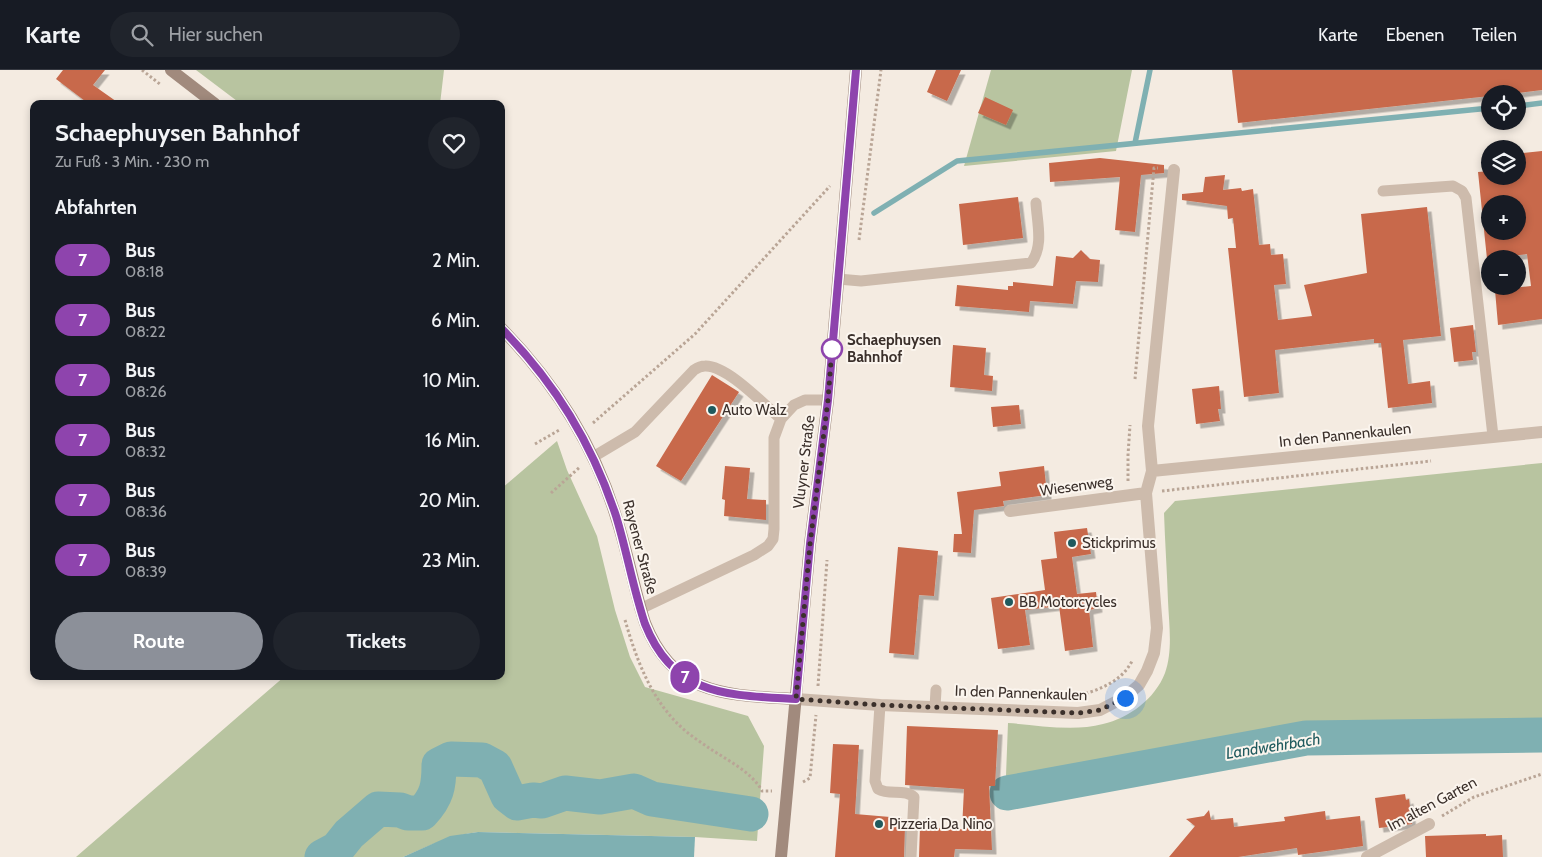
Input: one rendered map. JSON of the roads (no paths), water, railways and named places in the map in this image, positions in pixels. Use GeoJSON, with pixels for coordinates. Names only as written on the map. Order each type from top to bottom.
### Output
{"type":"FeatureCollection","features":[{"type":"Feature","properties":{"kind":"main road"},"geometry":{"type":"LineString","coordinates":[[171,70],[210,100]]}},
{"type":"Feature","properties":{"kind":"main road","name":"Vluyner Straße"},"geometry":{"type":"LineString","coordinates":[[781,857],[810,544],[828,400],[856,70]]}},
{"type":"Feature","properties":{"kind":"main road","name":"Rayener Straße"},"geometry":{"type":"LineString","coordinates":[[505,332],[548,381],[574,421],[593,457],[616,518],[640,609],[651,638],[667,662],[689,680],[713,691],[726,694],[796,699]]}},
{"type":"Feature","properties":{"kind":"street","name":"In den Pannenkaulen"},"geometry":{"type":"LineString","coordinates":[[796,699],[880,705],[1078,713],[1100,710],[1125,698],[1138,685],[1147,671],[1154,653],[1156,628],[1146,493],[1152,471],[1148,426],[1174,170]]}},
{"type":"Feature","properties":{"kind":"street","name":"In den Pannenkaulen"},"geometry":{"type":"LineString","coordinates":[[1152,471],[1542,432]]}},
{"type":"Feature","properties":{"kind":"street","name":"Wiesenweg"},"geometry":{"type":"LineString","coordinates":[[1010,511],[1146,493]]}},
{"type":"Feature","properties":{"kind":"street","name":"Im alten Garten"},"geometry":{"type":"LineString","coordinates":[[1367,857],[1429,824]]}},
{"type":"Feature","properties":{"kind":"lane"},"geometry":{"type":"LineString","coordinates":[[1383,191],[1454,186],[1462,191],[1466,198],[1493,436]]}},
{"type":"Feature","properties":{"kind":"lane"},"geometry":{"type":"LineString","coordinates":[[838,279],[861,281],[1031,263],[1037,255],[1039,242],[1036,204]]}},
{"type":"Feature","properties":{"kind":"lane"},"geometry":{"type":"LineString","coordinates":[[593,457],[635,432],[694,370],[705,365],[720,369],[742,384],[781,419]]}},
{"type":"Feature","properties":{"kind":"lane"},"geometry":{"type":"LineString","coordinates":[[640,609],[741,562],[768,546],[774,529],[774,438],[781,419],[794,405],[806,400],[828,400]]}},
{"type":"Feature","properties":{"kind":"lane"},"geometry":{"type":"LineString","coordinates":[[934,706],[936,690]]}},
{"type":"Feature","properties":{"kind":"lane"},"geometry":{"type":"LineString","coordinates":[[880,705],[875,781],[878,789],[883,792],[910,793],[914,797],[911,857]]}},
{"type":"Feature","properties":{"kind":"water"},"geometry":{"type":"Polygon","coordinates":[[[478,832],[695,837],[694,857],[403,857],[450,836],[478,832]]]}},
{"type":"Feature","properties":{"kind":"waterway"},"geometry":{"type":"LineString","coordinates":[[1135,143],[1150,70]]}},
{"type":"Feature","properties":{"kind":"waterway"},"geometry":{"type":"LineString","coordinates":[[1526,105],[1542,103]]}},
{"type":"Feature","properties":{"kind":"waterway"},"geometry":{"type":"LineString","coordinates":[[874,213],[957,161],[1481,109]]}},
{"type":"Feature","properties":{"kind":"waterway","name":"Landwehrbach"},"geometry":{"type":"LineString","coordinates":[[1007,793],[1306,738],[1542,735]]}},
{"type":"Feature","properties":{"kind":"waterway","name":"Landwehrbach"},"geometry":{"type":"LineString","coordinates":[[322,857],[337,849],[349,834],[378,809],[422,813],[431,802],[436,791],[439,765],[451,759],[482,760],[495,767],[508,796],[517,803],[533,800],[542,801],[565,793],[600,797],[634,791],[652,799],[751,814]]}},
{"type":"Feature","properties":{"kind":"place","name":"Schaephuysen Bahnhof"},"geometry":{"type":"Point","coordinates":[832,349]}},
{"type":"Feature","properties":{"kind":"place","name":"Auto Walz"},"geometry":{"type":"Point","coordinates":[712,410]}},
{"type":"Feature","properties":{"kind":"place","name":"Stickprimus"},"geometry":{"type":"Point","coordinates":[1072,543]}},
{"type":"Feature","properties":{"kind":"place","name":"BB Motorcycles"},"geometry":{"type":"Point","coordinates":[1009,602]}},
{"type":"Feature","properties":{"kind":"place","name":"Pizzeria Da Nino"},"geometry":{"type":"Point","coordinates":[879,824]}}]}
